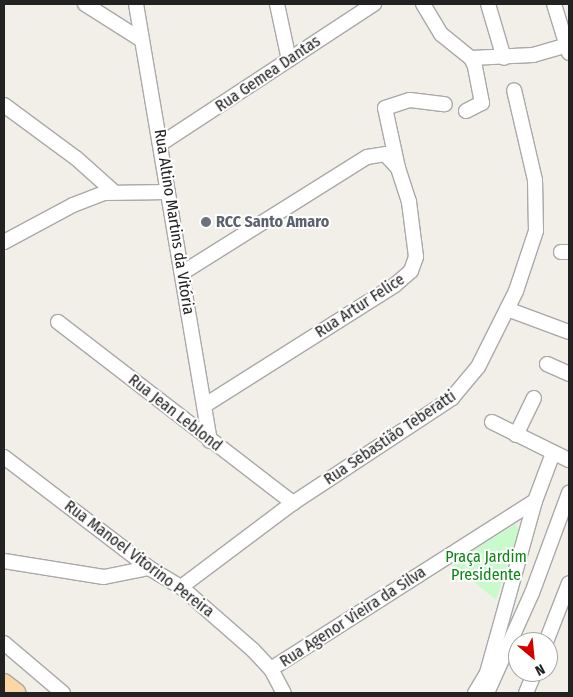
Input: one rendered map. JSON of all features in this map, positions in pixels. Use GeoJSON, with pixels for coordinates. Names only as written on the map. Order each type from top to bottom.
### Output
{"type":"FeatureCollection","features":[{"type":"Feature","properties":{"kind":"main road"},"geometry":{"type":"LineString","coordinates":[[4,682],[17,693]]}},
{"type":"Feature","properties":{"kind":"street"},"geometry":{"type":"LineString","coordinates":[[85,4],[140,39]]}},
{"type":"Feature","properties":{"kind":"street","name":"Rua Altino Martins da Vitória"},"geometry":{"type":"LineString","coordinates":[[136,4],[140,39],[162,143],[168,192],[210,441]]}},
{"type":"Feature","properties":{"kind":"street"},"geometry":{"type":"LineString","coordinates":[[276,4],[290,60]]}},
{"type":"Feature","properties":{"kind":"street","name":"Rua Gemea Dantas"},"geometry":{"type":"LineString","coordinates":[[162,143],[374,4]]}},
{"type":"Feature","properties":{"kind":"street"},"geometry":{"type":"LineString","coordinates":[[423,4],[441,34],[470,58],[475,66],[482,103],[466,111]]}},
{"type":"Feature","properties":{"kind":"street"},"geometry":{"type":"LineString","coordinates":[[488,4],[504,58]]}},
{"type":"Feature","properties":{"kind":"street"},"geometry":{"type":"LineString","coordinates":[[470,58],[504,58],[569,48],[554,4]]}},
{"type":"Feature","properties":{"kind":"street","name":"Rua Sebastião Teberatti"},"geometry":{"type":"LineString","coordinates":[[181,587],[293,503],[452,398],[478,367],[507,309],[531,252],[538,211],[535,180],[514,90]]}},
{"type":"Feature","properties":{"kind":"street","name":"Rua Artur Felice"},"geometry":{"type":"LineString","coordinates":[[204,405],[395,285],[411,271],[415,265],[415,248],[409,202],[398,168],[385,108],[410,100],[445,104]]}},
{"type":"Feature","properties":{"kind":"street"},"geometry":{"type":"LineString","coordinates":[[4,105],[76,158],[114,192]]}},
{"type":"Feature","properties":{"kind":"street"},"geometry":{"type":"LineString","coordinates":[[182,273],[366,157],[385,154],[398,168]]}},
{"type":"Feature","properties":{"kind":"street"},"geometry":{"type":"LineString","coordinates":[[4,242],[88,198],[114,192],[168,192]]}},
{"type":"Feature","properties":{"kind":"street"},"geometry":{"type":"LineString","coordinates":[[507,309],[569,332]]}},
{"type":"Feature","properties":{"kind":"street","name":"Rua Jean Leblond"},"geometry":{"type":"LineString","coordinates":[[58,322],[210,441],[293,503]]}},
{"type":"Feature","properties":{"kind":"street"},"geometry":{"type":"LineString","coordinates":[[547,364],[569,374]]}},
{"type":"Feature","properties":{"kind":"street"},"geometry":{"type":"LineString","coordinates":[[516,436],[534,398]]}},
{"type":"Feature","properties":{"kind":"street"},"geometry":{"type":"LineString","coordinates":[[492,422],[516,436],[569,460]]}},
{"type":"Feature","properties":{"kind":"street"},"geometry":{"type":"LineString","coordinates":[[475,693],[487,673],[535,501],[553,454]]}},
{"type":"Feature","properties":{"kind":"street","name":"Rua Manoel Vitorino Pereira"},"geometry":{"type":"LineString","coordinates":[[4,457],[150,568],[181,587],[271,669],[284,693]]}},
{"type":"Feature","properties":{"kind":"street"},"geometry":{"type":"LineString","coordinates":[[487,693],[532,593],[569,493]]}},
{"type":"Feature","properties":{"kind":"street","name":"Rua Agenor Vieira da Silva"},"geometry":{"type":"LineString","coordinates":[[271,669],[535,501]]}},
{"type":"Feature","properties":{"kind":"street"},"geometry":{"type":"LineString","coordinates":[[4,561],[104,578],[150,568]]}},
{"type":"Feature","properties":{"kind":"street"},"geometry":{"type":"LineString","coordinates":[[550,632],[569,583]]}},
{"type":"Feature","properties":{"kind":"street"},"geometry":{"type":"LineString","coordinates":[[4,643],[64,693]]}},
{"type":"Feature","properties":{"kind":"green space","name":"Praça Jardim Presidente"},"geometry":{"type":"Polygon","coordinates":[[[515,524],[519,529],[496,600],[452,564],[515,524]]]}},
{"type":"Feature","properties":{"kind":"place","name":"RCC Santo Amaro"},"geometry":{"type":"Point","coordinates":[206,222]}}]}
